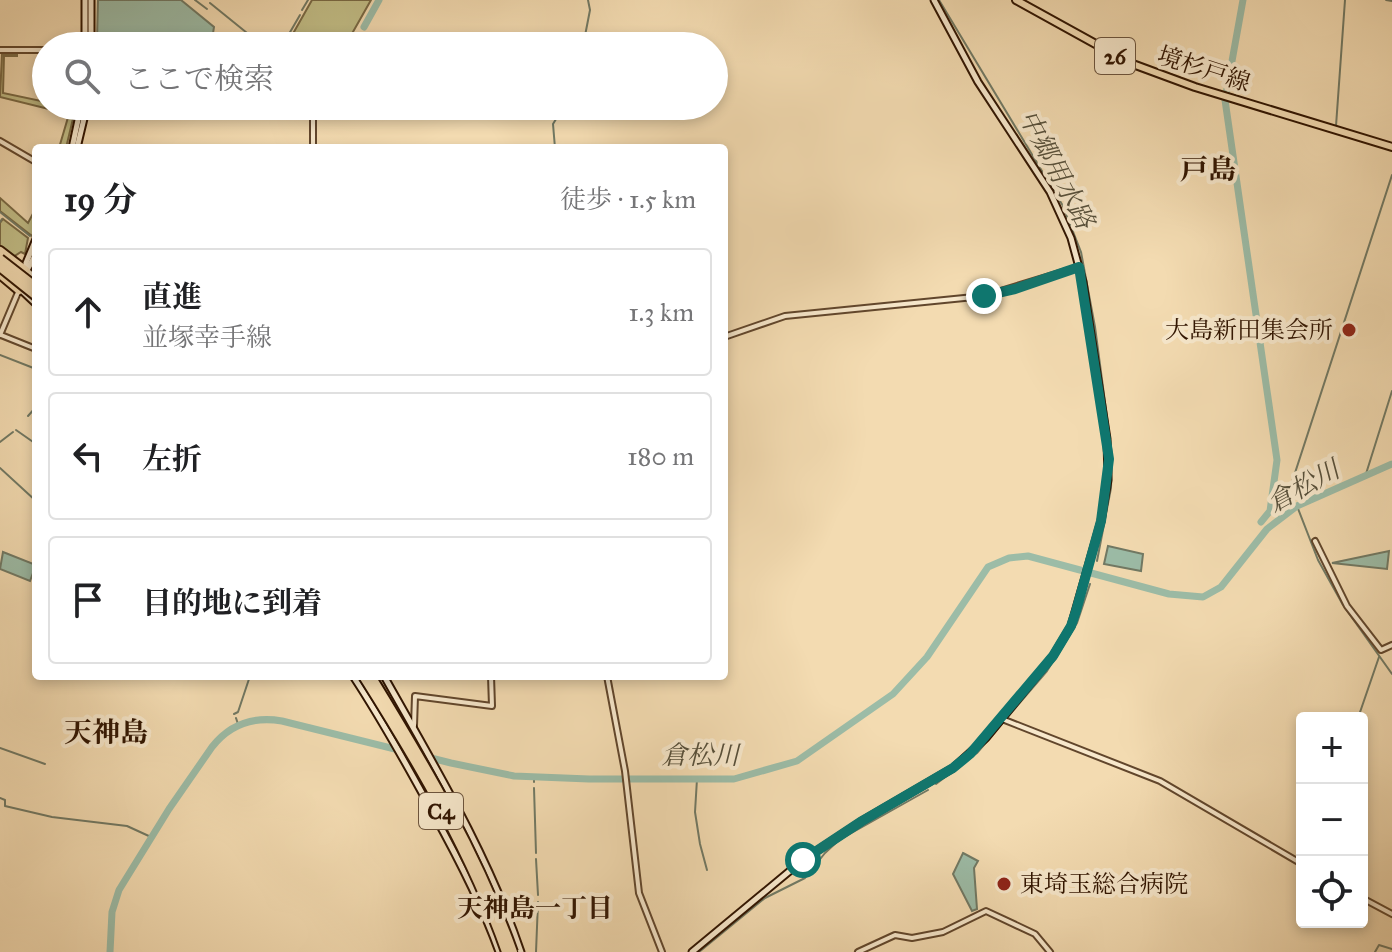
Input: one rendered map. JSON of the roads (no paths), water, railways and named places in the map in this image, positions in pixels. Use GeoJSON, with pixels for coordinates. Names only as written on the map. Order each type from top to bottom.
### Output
{"type":"FeatureCollection","features":[{"type":"Feature","properties":{"kind":"highway"},"geometry":{"type":"LineString","coordinates":[[0,251],[26,271]]}},
{"type":"Feature","properties":{"kind":"highway"},"geometry":{"type":"LineString","coordinates":[[0,259],[32,284]]}},
{"type":"Feature","properties":{"kind":"highway"},"geometry":{"type":"LineString","coordinates":[[0,267],[32,293]]}},
{"type":"Feature","properties":{"kind":"highway"},"geometry":{"type":"LineString","coordinates":[[0,274],[19,290]]}},
{"type":"Feature","properties":{"kind":"highway","name":"C4"},"geometry":{"type":"LineString","coordinates":[[370,680],[465,857],[506,952]]}},
{"type":"Feature","properties":{"kind":"highway","name":"C4"},"geometry":{"type":"LineString","coordinates":[[370,680],[469,849],[513,952]]}},
{"type":"Feature","properties":{"kind":"main road"},"geometry":{"type":"LineString","coordinates":[[88,0],[88,32]]}},
{"type":"Feature","properties":{"kind":"main road"},"geometry":{"type":"LineString","coordinates":[[692,952],[827,843],[953,768],[970,754],[1002,719],[1064,639],[1071,626],[1101,521],[1109,459],[1079,267],[1071,238],[1050,192],[978,82],[934,0]]}},
{"type":"Feature","properties":{"kind":"main road","name":"境杉戸線"},"geometry":{"type":"LineString","coordinates":[[1016,0],[1130,63],[1225,96],[1392,147]]}},
{"type":"Feature","properties":{"kind":"main road"},"geometry":{"type":"LineString","coordinates":[[75,144],[81,120]]}},
{"type":"Feature","properties":{"kind":"main road"},"geometry":{"type":"LineString","coordinates":[[32,249],[19,290],[32,301]]}},
{"type":"Feature","properties":{"kind":"main road"},"geometry":{"type":"LineString","coordinates":[[26,271],[32,264]]}},
{"type":"Feature","properties":{"kind":"main road"},"geometry":{"type":"LineString","coordinates":[[26,271],[32,275]]}},
{"type":"Feature","properties":{"kind":"main road"},"geometry":{"type":"LineString","coordinates":[[356,680],[421,788],[479,902],[499,952]]}},
{"type":"Feature","properties":{"kind":"main road"},"geometry":{"type":"LineString","coordinates":[[386,680],[486,865],[521,952]]}},
{"type":"Feature","properties":{"kind":"street"},"geometry":{"type":"LineString","coordinates":[[0,50],[32,50]]}},
{"type":"Feature","properties":{"kind":"street"},"geometry":{"type":"LineString","coordinates":[[313,120],[313,144]]}},
{"type":"Feature","properties":{"kind":"street"},"geometry":{"type":"LineString","coordinates":[[0,141],[32,160]]}},
{"type":"Feature","properties":{"kind":"street"},"geometry":{"type":"LineString","coordinates":[[728,336],[785,316],[984,296],[1079,267]]}},
{"type":"Feature","properties":{"kind":"street"},"geometry":{"type":"LineString","coordinates":[[19,290],[0,335],[32,347]]}},
{"type":"Feature","properties":{"kind":"street"},"geometry":{"type":"LineString","coordinates":[[1315,541],[1347,606],[1381,650],[1392,645]]}},
{"type":"Feature","properties":{"kind":"street"},"geometry":{"type":"LineString","coordinates":[[414,728],[415,696],[492,706],[491,680]]}},
{"type":"Feature","properties":{"kind":"street"},"geometry":{"type":"LineString","coordinates":[[608,680],[625,772],[640,896],[662,952]]}},
{"type":"Feature","properties":{"kind":"street"},"geometry":{"type":"LineString","coordinates":[[1002,719],[1160,781],[1296,860]]}},
{"type":"Feature","properties":{"kind":"street"},"geometry":{"type":"LineString","coordinates":[[421,788],[441,777]]}},
{"type":"Feature","properties":{"kind":"street"},"geometry":{"type":"LineString","coordinates":[[1368,901],[1392,914]]}},
{"type":"Feature","properties":{"kind":"street"},"geometry":{"type":"LineString","coordinates":[[858,952],[895,935],[912,938],[943,932],[986,911],[1035,934],[1050,952]]}},
{"type":"Feature","properties":{"kind":"waterway"},"geometry":{"type":"LineString","coordinates":[[195,0],[207,9]]}},
{"type":"Feature","properties":{"kind":"waterway"},"geometry":{"type":"LineString","coordinates":[[302,10],[308,0]]}},
{"type":"Feature","properties":{"kind":"waterway"},"geometry":{"type":"LineString","coordinates":[[364,27],[379,0]]}},
{"type":"Feature","properties":{"kind":"waterway"},"geometry":{"type":"LineString","coordinates":[[586,32],[590,10],[588,0]]}},
{"type":"Feature","properties":{"kind":"waterway","name":"中郷用水路"},"geometry":{"type":"LineString","coordinates":[[939,0],[1063,206],[1081,252],[1095,327],[1112,455],[1111,488],[1097,561]]}},
{"type":"Feature","properties":{"kind":"waterway"},"geometry":{"type":"LineString","coordinates":[[1243,0],[1225,100],[1277,460],[1270,511],[1261,522]]}},
{"type":"Feature","properties":{"kind":"waterway"},"geometry":{"type":"LineString","coordinates":[[1336,126],[1345,0]]}},
{"type":"Feature","properties":{"kind":"waterway"},"geometry":{"type":"LineString","coordinates":[[1386,0],[1392,1]]}},
{"type":"Feature","properties":{"kind":"waterway"},"geometry":{"type":"LineString","coordinates":[[210,3],[246,32]]}},
{"type":"Feature","properties":{"kind":"waterway"},"geometry":{"type":"LineString","coordinates":[[290,32],[300,15]]}},
{"type":"Feature","properties":{"kind":"waterway"},"geometry":{"type":"LineString","coordinates":[[555,120],[555,144]]}},
{"type":"Feature","properties":{"kind":"waterway"},"geometry":{"type":"LineString","coordinates":[[1280,519],[1392,175]]}},
{"type":"Feature","properties":{"kind":"waterway"},"geometry":{"type":"LineString","coordinates":[[0,212],[30,236]]}},
{"type":"Feature","properties":{"kind":"waterway"},"geometry":{"type":"LineString","coordinates":[[0,355],[32,367]]}},
{"type":"Feature","properties":{"kind":"waterway"},"geometry":{"type":"LineString","coordinates":[[1365,477],[1392,391]]}},
{"type":"Feature","properties":{"kind":"waterway"},"geometry":{"type":"LineString","coordinates":[[28,416],[32,412]]}},
{"type":"Feature","properties":{"kind":"waterway"},"geometry":{"type":"LineString","coordinates":[[16,430],[32,441]]}},
{"type":"Feature","properties":{"kind":"waterway"},"geometry":{"type":"LineString","coordinates":[[0,442],[13,432]]}},
{"type":"Feature","properties":{"kind":"waterway","name":"倉松川"},"geometry":{"type":"LineString","coordinates":[[110,952],[112,912],[119,890],[212,747],[234,727],[252,721],[282,721],[514,776],[734,779],[797,761],[893,694],[927,657],[988,567],[1009,558],[1028,556],[1169,594],[1203,597],[1221,587],[1267,529],[1297,506],[1392,464]]}},
{"type":"Feature","properties":{"kind":"waterway"},"geometry":{"type":"LineString","coordinates":[[0,468],[32,497]]}},
{"type":"Feature","properties":{"kind":"waterway"},"geometry":{"type":"LineString","coordinates":[[1297,506],[1318,560],[1343,605],[1392,674]]}},
{"type":"Feature","properties":{"kind":"waterway","name":"中郷用水路"},"geometry":{"type":"LineString","coordinates":[[936,784],[977,753],[1047,671],[1077,623],[1090,584]]}},
{"type":"Feature","properties":{"kind":"waterway"},"geometry":{"type":"LineString","coordinates":[[1360,712],[1379,657]]}},
{"type":"Feature","properties":{"kind":"waterway"},"geometry":{"type":"LineString","coordinates":[[234,714],[238,712],[249,680]]}},
{"type":"Feature","properties":{"kind":"waterway"},"geometry":{"type":"LineString","coordinates":[[236,718],[238,724]]}},
{"type":"Feature","properties":{"kind":"waterway"},"geometry":{"type":"LineString","coordinates":[[0,748],[45,764]]}},
{"type":"Feature","properties":{"kind":"waterway","name":"倉松川"},"geometry":{"type":"LineString","coordinates":[[534,777],[534,782]]}},
{"type":"Feature","properties":{"kind":"waterway"},"geometry":{"type":"LineString","coordinates":[[697,779],[695,812],[707,870]]}},
{"type":"Feature","properties":{"kind":"waterway"},"geometry":{"type":"LineString","coordinates":[[534,788],[536,853]]}},
{"type":"Feature","properties":{"kind":"waterway","name":"中郷用水路"},"geometry":{"type":"LineString","coordinates":[[699,952],[765,898],[805,878],[839,840],[928,790]]}},
{"type":"Feature","properties":{"kind":"waterway"},"geometry":{"type":"LineString","coordinates":[[0,798],[5,800],[5,806],[52,817],[127,826],[151,837]]}},
{"type":"Feature","properties":{"kind":"waterway"},"geometry":{"type":"LineString","coordinates":[[536,859],[538,895]]}},
{"type":"Feature","properties":{"kind":"waterway"},"geometry":{"type":"LineString","coordinates":[[536,952],[538,902]]}},
{"type":"Feature","properties":{"kind":"waterway"},"geometry":{"type":"LineString","coordinates":[[1375,952],[1379,945],[1392,949]]}},
{"type":"Feature","properties":{"kind":"place","name":"大島新田集会所"},"geometry":{"type":"Point","coordinates":[1349,330]}},
{"type":"Feature","properties":{"kind":"place","name":"東埼玉総合病院"},"geometry":{"type":"Point","coordinates":[1004,884]}},
{"type":"Feature","properties":{"kind":"district","name":"戸島"},"geometry":{"type":"Point","coordinates":[1208,169]}},
{"type":"Feature","properties":{"kind":"district","name":"天神島"},"geometry":{"type":"Point","coordinates":[106,732]}},
{"type":"Feature","properties":{"kind":"district","name":"天神島一丁目"},"geometry":{"type":"Point","coordinates":[535,908]}}]}
